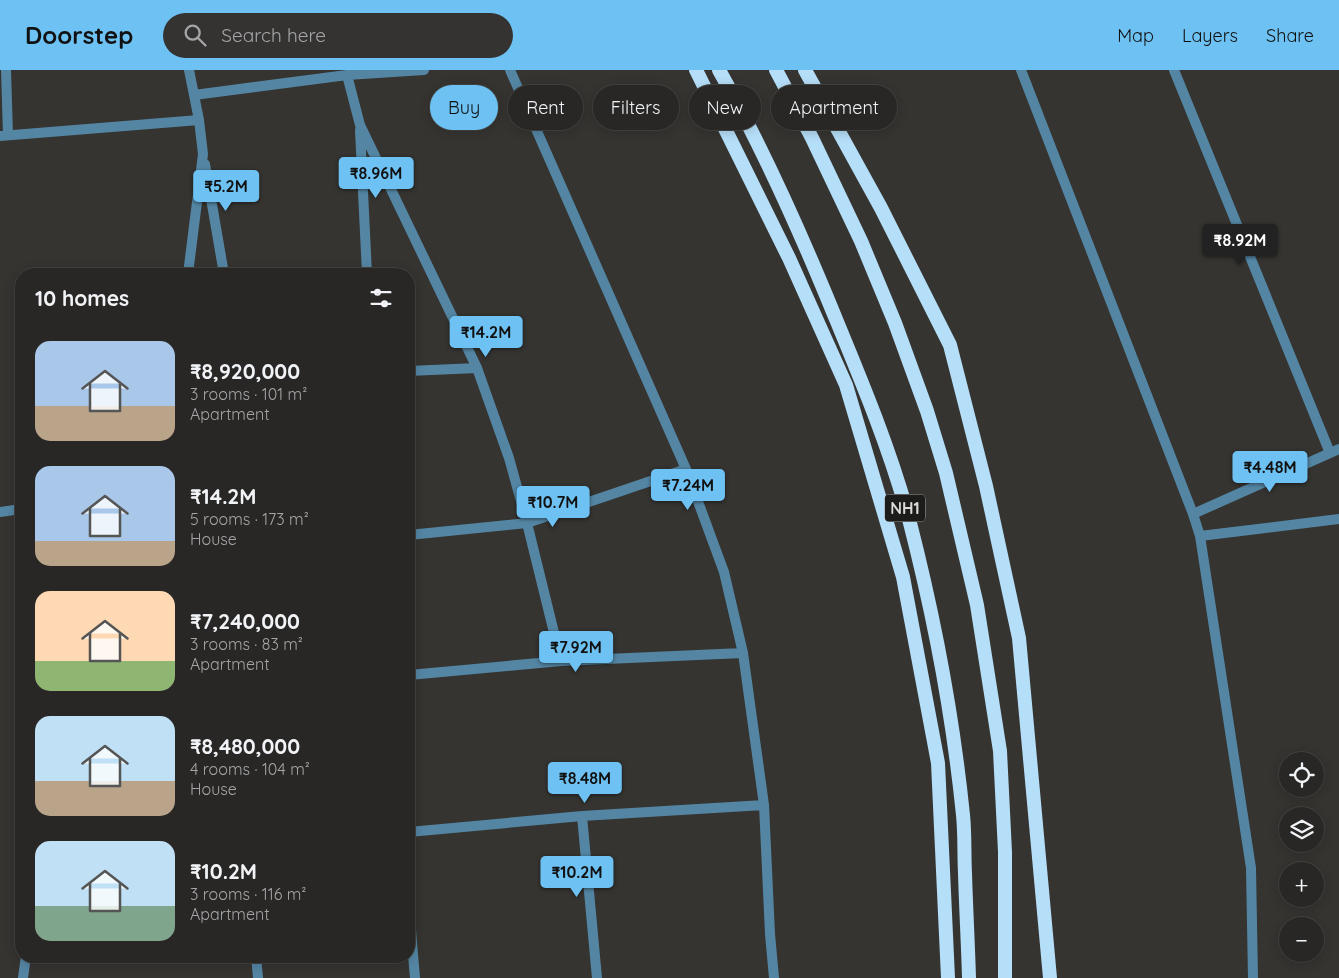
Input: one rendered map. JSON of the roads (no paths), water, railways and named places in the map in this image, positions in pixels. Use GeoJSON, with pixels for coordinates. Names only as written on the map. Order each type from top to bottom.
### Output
{"type":"FeatureCollection","features":[{"type":"Feature","properties":{"kind":"highway"},"geometry":{"type":"LineString","coordinates":[[696,70],[789,258],[846,385],[903,578],[938,763],[948,978]]}},
{"type":"Feature","properties":{"kind":"highway","name":"NH1"},"geometry":{"type":"LineString","coordinates":[[719,70],[748,122],[822,284],[886,445],[908,518],[927,594],[954,740],[963,818],[969,978]]}},
{"type":"Feature","properties":{"kind":"highway","name":"NH1"},"geometry":{"type":"LineString","coordinates":[[776,70],[812,138],[861,241],[895,323],[928,411],[946,474],[976,605],[1000,751],[1005,852],[1005,978]]}},
{"type":"Feature","properties":{"kind":"highway"},"geometry":{"type":"LineString","coordinates":[[805,70],[881,208],[950,345],[986,486],[1019,638],[1050,978]]}},
{"type":"Feature","properties":{"kind":"street"},"geometry":{"type":"LineString","coordinates":[[6,70],[4,136],[199,120]]}},
{"type":"Feature","properties":{"kind":"street"},"geometry":{"type":"LineString","coordinates":[[189,70],[223,268]]}},
{"type":"Feature","properties":{"kind":"street"},"geometry":{"type":"LineString","coordinates":[[194,95],[347,75],[424,70]]}},
{"type":"Feature","properties":{"kind":"street"},"geometry":{"type":"LineString","coordinates":[[510,70],[686,470],[724,572],[743,653],[764,805],[774,978]]}},
{"type":"Feature","properties":{"kind":"street"},"geometry":{"type":"LineString","coordinates":[[1021,70],[1200,536],[1251,868],[1254,978]]}},
{"type":"Feature","properties":{"kind":"street"},"geometry":{"type":"LineString","coordinates":[[1174,70],[1334,451],[1193,514]]}},
{"type":"Feature","properties":{"kind":"street"},"geometry":{"type":"LineString","coordinates":[[347,75],[360,125],[477,368],[509,458],[561,661]]}},
{"type":"Feature","properties":{"kind":"street"},"geometry":{"type":"LineString","coordinates":[[360,125],[368,268]]}},
{"type":"Feature","properties":{"kind":"street"},"geometry":{"type":"LineString","coordinates":[[189,268],[203,154]]}},
{"type":"Feature","properties":{"kind":"street"},"geometry":{"type":"LineString","coordinates":[[415,371],[477,368]]}},
{"type":"Feature","properties":{"kind":"street"},"geometry":{"type":"LineString","coordinates":[[415,534],[527,523],[686,470]]}},
{"type":"Feature","properties":{"kind":"street"},"geometry":{"type":"LineString","coordinates":[[0,512],[15,510]]}},
{"type":"Feature","properties":{"kind":"street"},"geometry":{"type":"LineString","coordinates":[[1200,536],[1339,519]]}},
{"type":"Feature","properties":{"kind":"street"},"geometry":{"type":"LineString","coordinates":[[415,674],[561,661],[743,653]]}},
{"type":"Feature","properties":{"kind":"street"},"geometry":{"type":"LineString","coordinates":[[415,831],[582,816],[764,805]]}},
{"type":"Feature","properties":{"kind":"street"},"geometry":{"type":"LineString","coordinates":[[582,816],[597,978]]}},
{"type":"Feature","properties":{"kind":"street"},"geometry":{"type":"LineString","coordinates":[[24,978],[25,963]]}},
{"type":"Feature","properties":{"kind":"street"},"geometry":{"type":"LineString","coordinates":[[257,963],[258,978]]}},
{"type":"Feature","properties":{"kind":"street"},"geometry":{"type":"LineString","coordinates":[[414,963],[415,978]]}}]}
